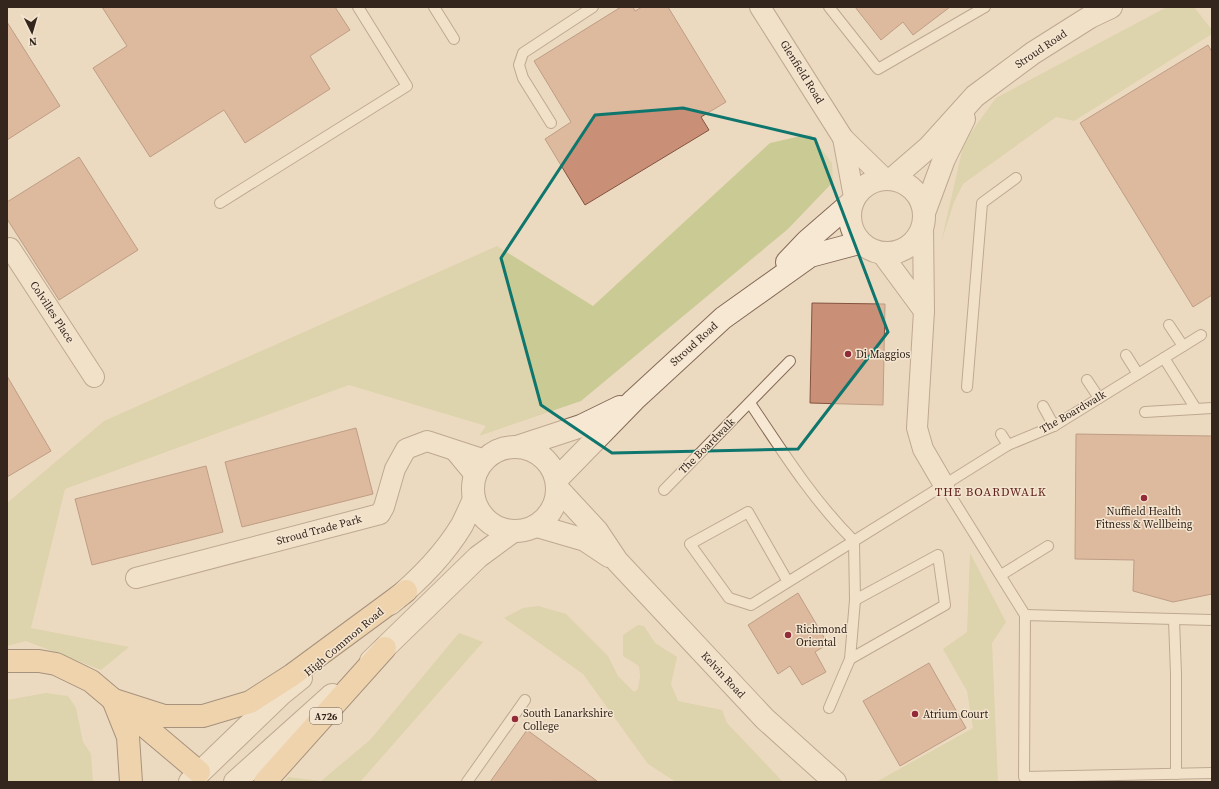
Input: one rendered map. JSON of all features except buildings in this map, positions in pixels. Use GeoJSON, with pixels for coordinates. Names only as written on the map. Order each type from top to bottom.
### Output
{"type":"FeatureCollection","features":[{"type":"Feature","properties":{"kind":"main road"},"geometry":{"type":"LineString","coordinates":[[114,700],[164,716],[203,716],[250,702],[292,675],[406,591]]}},
{"type":"Feature","properties":{"kind":"main road","name":"A726"},"geometry":{"type":"LineString","coordinates":[[265,782],[385,648]]}},
{"type":"Feature","properties":{"kind":"main road"},"geometry":{"type":"LineString","coordinates":[[7,661],[38,661],[56,664],[91,680],[200,779]]}},
{"type":"Feature","properties":{"kind":"main road"},"geometry":{"type":"LineString","coordinates":[[114,700],[128,737],[131,782]]}},
{"type":"Feature","properties":{"kind":"street","name":"Glenfield Road"},"geometry":{"type":"LineString","coordinates":[[760,7],[843,138],[888,179]]}},
{"type":"Feature","properties":{"kind":"street","name":"Stroud Road"},"geometry":{"type":"LineString","coordinates":[[888,179],[929,147],[975,96],[1033,53],[1090,17],[1111,7]]}},
{"type":"Feature","properties":{"kind":"street","name":"Stroud Road"},"geometry":{"type":"LineString","coordinates":[[924,220],[944,159],[975,96]]}},
{"type":"Feature","properties":{"kind":"street","name":"Glenfield Road"},"geometry":{"type":"LineString","coordinates":[[843,138],[853,200]]}},
{"type":"Feature","properties":{"kind":"street"},"geometry":{"type":"LineString","coordinates":[[924,220],[917,239],[907,248],[895,253],[882,254],[870,250],[859,243],[853,234],[849,213],[853,200],[862,188],[872,181],[888,179],[904,183],[914,190],[921,201],[924,220],[924,311],[917,428],[922,449],[944,485]]}},
{"type":"Feature","properties":{"kind":"street","name":"Stroud Road"},"geometry":{"type":"LineString","coordinates":[[758,292],[807,241],[853,200]]}},
{"type":"Feature","properties":{"kind":"street","name":"Stroud Road"},"geometry":{"type":"LineString","coordinates":[[558,484],[634,400],[723,318],[810,256],[859,243]]}},
{"type":"Feature","properties":{"kind":"street","name":"Colvilles Place"},"geometry":{"type":"LineString","coordinates":[[8,246],[94,377]]}},
{"type":"Feature","properties":{"kind":"street"},"geometry":{"type":"LineString","coordinates":[[882,254],[924,311]]}},
{"type":"Feature","properties":{"kind":"street","name":"Stroud Road"},"geometry":{"type":"LineString","coordinates":[[517,447],[581,426],[634,400]]}},
{"type":"Feature","properties":{"kind":"street","name":"Stroud Trade Park"},"geometry":{"type":"LineString","coordinates":[[136,578],[380,514],[384,507],[395,470],[406,449],[427,441],[456,452],[480,467]]}},
{"type":"Feature","properties":{"kind":"street"},"geometry":{"type":"LineString","coordinates":[[517,447],[531,450],[542,457],[552,467],[558,484],[557,500],[546,519],[537,526],[525,531],[512,532],[499,529],[488,522],[479,512],[474,500],[472,488],[480,467],[494,452],[505,448],[517,447]]}},
{"type":"Feature","properties":{"kind":"street","name":"Kelvin Road"},"geometry":{"type":"LineString","coordinates":[[558,484],[598,531],[617,561],[765,719],[835,782]]}},
{"type":"Feature","properties":{"kind":"street","name":"High Common Road"},"geometry":{"type":"LineString","coordinates":[[200,779],[280,695],[406,591],[444,551],[462,524],[474,500]]}},
{"type":"Feature","properties":{"kind":"street","name":"Kelvin Road"},"geometry":{"type":"LineString","coordinates":[[537,526],[585,540],[617,561]]}},
{"type":"Feature","properties":{"kind":"street"},"geometry":{"type":"LineString","coordinates":[[235,782],[385,648],[478,557],[512,532]]}},
{"type":"Feature","properties":{"kind":"lane"},"geometry":{"type":"LineString","coordinates":[[220,203],[407,86],[358,7]]}},
{"type":"Feature","properties":{"kind":"lane"},"geometry":{"type":"LineString","coordinates":[[434,7],[454,39]]}},
{"type":"Feature","properties":{"kind":"lane"},"geometry":{"type":"LineString","coordinates":[[551,123],[523,78],[519,65],[523,53],[593,7]]}},
{"type":"Feature","properties":{"kind":"lane"},"geometry":{"type":"LineString","coordinates":[[830,7],[878,69],[985,7]]}},
{"type":"Feature","properties":{"kind":"lane"},"geometry":{"type":"LineString","coordinates":[[967,387],[982,203],[1016,178]]}},
{"type":"Feature","properties":{"kind":"lane"},"geometry":{"type":"LineString","coordinates":[[1169,325],[1183,346]]}},
{"type":"Feature","properties":{"kind":"lane","name":"The Boardwalk"},"geometry":{"type":"LineString","coordinates":[[788,582],[748,512],[690,544],[730,598],[751,605],[1008,446],[1054,426],[1201,335]]}},
{"type":"Feature","properties":{"kind":"lane"},"geometry":{"type":"LineString","coordinates":[[1126,354],[1138,374]]}},
{"type":"Feature","properties":{"kind":"lane"},"geometry":{"type":"LineString","coordinates":[[1164,358],[1196,409]]}},
{"type":"Feature","properties":{"kind":"lane","name":"The Boardwalk"},"geometry":{"type":"LineString","coordinates":[[664,490],[790,361]]}},
{"type":"Feature","properties":{"kind":"lane"},"geometry":{"type":"LineString","coordinates":[[1087,380],[1099,398]]}},
{"type":"Feature","properties":{"kind":"lane"},"geometry":{"type":"LineString","coordinates":[[750,402],[803,481],[834,522],[854,541],[855,600],[850,659],[829,708]]}},
{"type":"Feature","properties":{"kind":"lane"},"geometry":{"type":"LineString","coordinates":[[1043,406],[1054,426]]}},
{"type":"Feature","properties":{"kind":"lane"},"geometry":{"type":"LineString","coordinates":[[1145,412],[1212,408]]}},
{"type":"Feature","properties":{"kind":"lane"},"geometry":{"type":"LineString","coordinates":[[1000,434],[1008,446]]}},
{"type":"Feature","properties":{"kind":"lane"},"geometry":{"type":"LineString","coordinates":[[944,485],[1025,615],[1024,777],[1212,773]]}},
{"type":"Feature","properties":{"kind":"lane"},"geometry":{"type":"LineString","coordinates":[[1001,575],[1048,546]]}},
{"type":"Feature","properties":{"kind":"lane"},"geometry":{"type":"LineString","coordinates":[[850,659],[945,605],[938,555],[855,600]]}},
{"type":"Feature","properties":{"kind":"lane"},"geometry":{"type":"LineString","coordinates":[[1025,615],[1212,620]]}},
{"type":"Feature","properties":{"kind":"lane"},"geometry":{"type":"LineString","coordinates":[[1174,620],[1176,674],[1176,774]]}},
{"type":"Feature","properties":{"kind":"lane"},"geometry":{"type":"LineString","coordinates":[[467,782],[525,700]]}},
{"type":"Feature","properties":{"kind":"highlighted area"},"geometry":{"type":"Polygon","coordinates":[[[683,108],[815,139],[888,332],[798,449],[612,453],[541,405],[501,258],[595,115],[683,108]]]}},
{"type":"Feature","properties":{"kind":"green space"},"geometry":{"type":"Polygon","coordinates":[[[1167,7],[1194,7],[1212,30],[1212,34],[1074,121],[1056,117],[963,184],[954,202],[941,243],[964,142],[996,98],[1167,7]]]}},
{"type":"Feature","properties":{"kind":"green space"},"geometry":{"type":"Polygon","coordinates":[[[810,134],[832,163],[833,182],[788,229],[581,401],[479,436],[486,426],[349,385],[65,489],[31,628],[129,647],[101,670],[26,641],[7,646],[7,503],[104,421],[497,246],[593,306],[770,143],[810,134]]]}},
{"type":"Feature","properties":{"kind":"green space"},"geometry":{"type":"Polygon","coordinates":[[[970,553],[1006,622],[992,643],[998,782],[876,782],[973,728],[967,691],[943,649],[967,632],[970,553]]]}},
{"type":"Feature","properties":{"kind":"green space"},"geometry":{"type":"Polygon","coordinates":[[[538,606],[566,614],[608,656],[618,676],[634,692],[638,689],[640,677],[639,666],[623,656],[623,635],[638,625],[644,626],[655,643],[677,657],[671,684],[678,701],[722,710],[727,723],[783,782],[676,782],[648,764],[583,674],[504,618],[523,608],[538,606]]]}},
{"type":"Feature","properties":{"kind":"green space"},"geometry":{"type":"Polygon","coordinates":[[[459,633],[483,642],[360,782],[284,782],[288,777],[321,781],[370,740],[459,633]]]}},
{"type":"Feature","properties":{"kind":"green space"},"geometry":{"type":"Polygon","coordinates":[[[46,693],[68,696],[76,708],[83,742],[91,754],[93,782],[7,782],[7,700],[46,693]]]}},
{"type":"Feature","properties":{"kind":"place","name":"Di Maggios"},"geometry":{"type":"Point","coordinates":[848,354]}},
{"type":"Feature","properties":{"kind":"place","name":"Nuffield Health Fitness & Wellbeing"},"geometry":{"type":"Point","coordinates":[1144,498]}},
{"type":"Feature","properties":{"kind":"place","name":"Richmond Oriental"},"geometry":{"type":"Point","coordinates":[788,635]}},
{"type":"Feature","properties":{"kind":"place","name":"Atrium Court"},"geometry":{"type":"Point","coordinates":[915,714]}},
{"type":"Feature","properties":{"kind":"place","name":"South Lanarkshire College"},"geometry":{"type":"Point","coordinates":[515,719]}},
{"type":"Feature","properties":{"kind":"district","name":"THE BOARDWALK"},"geometry":{"type":"Point","coordinates":[991,492]}}]}
